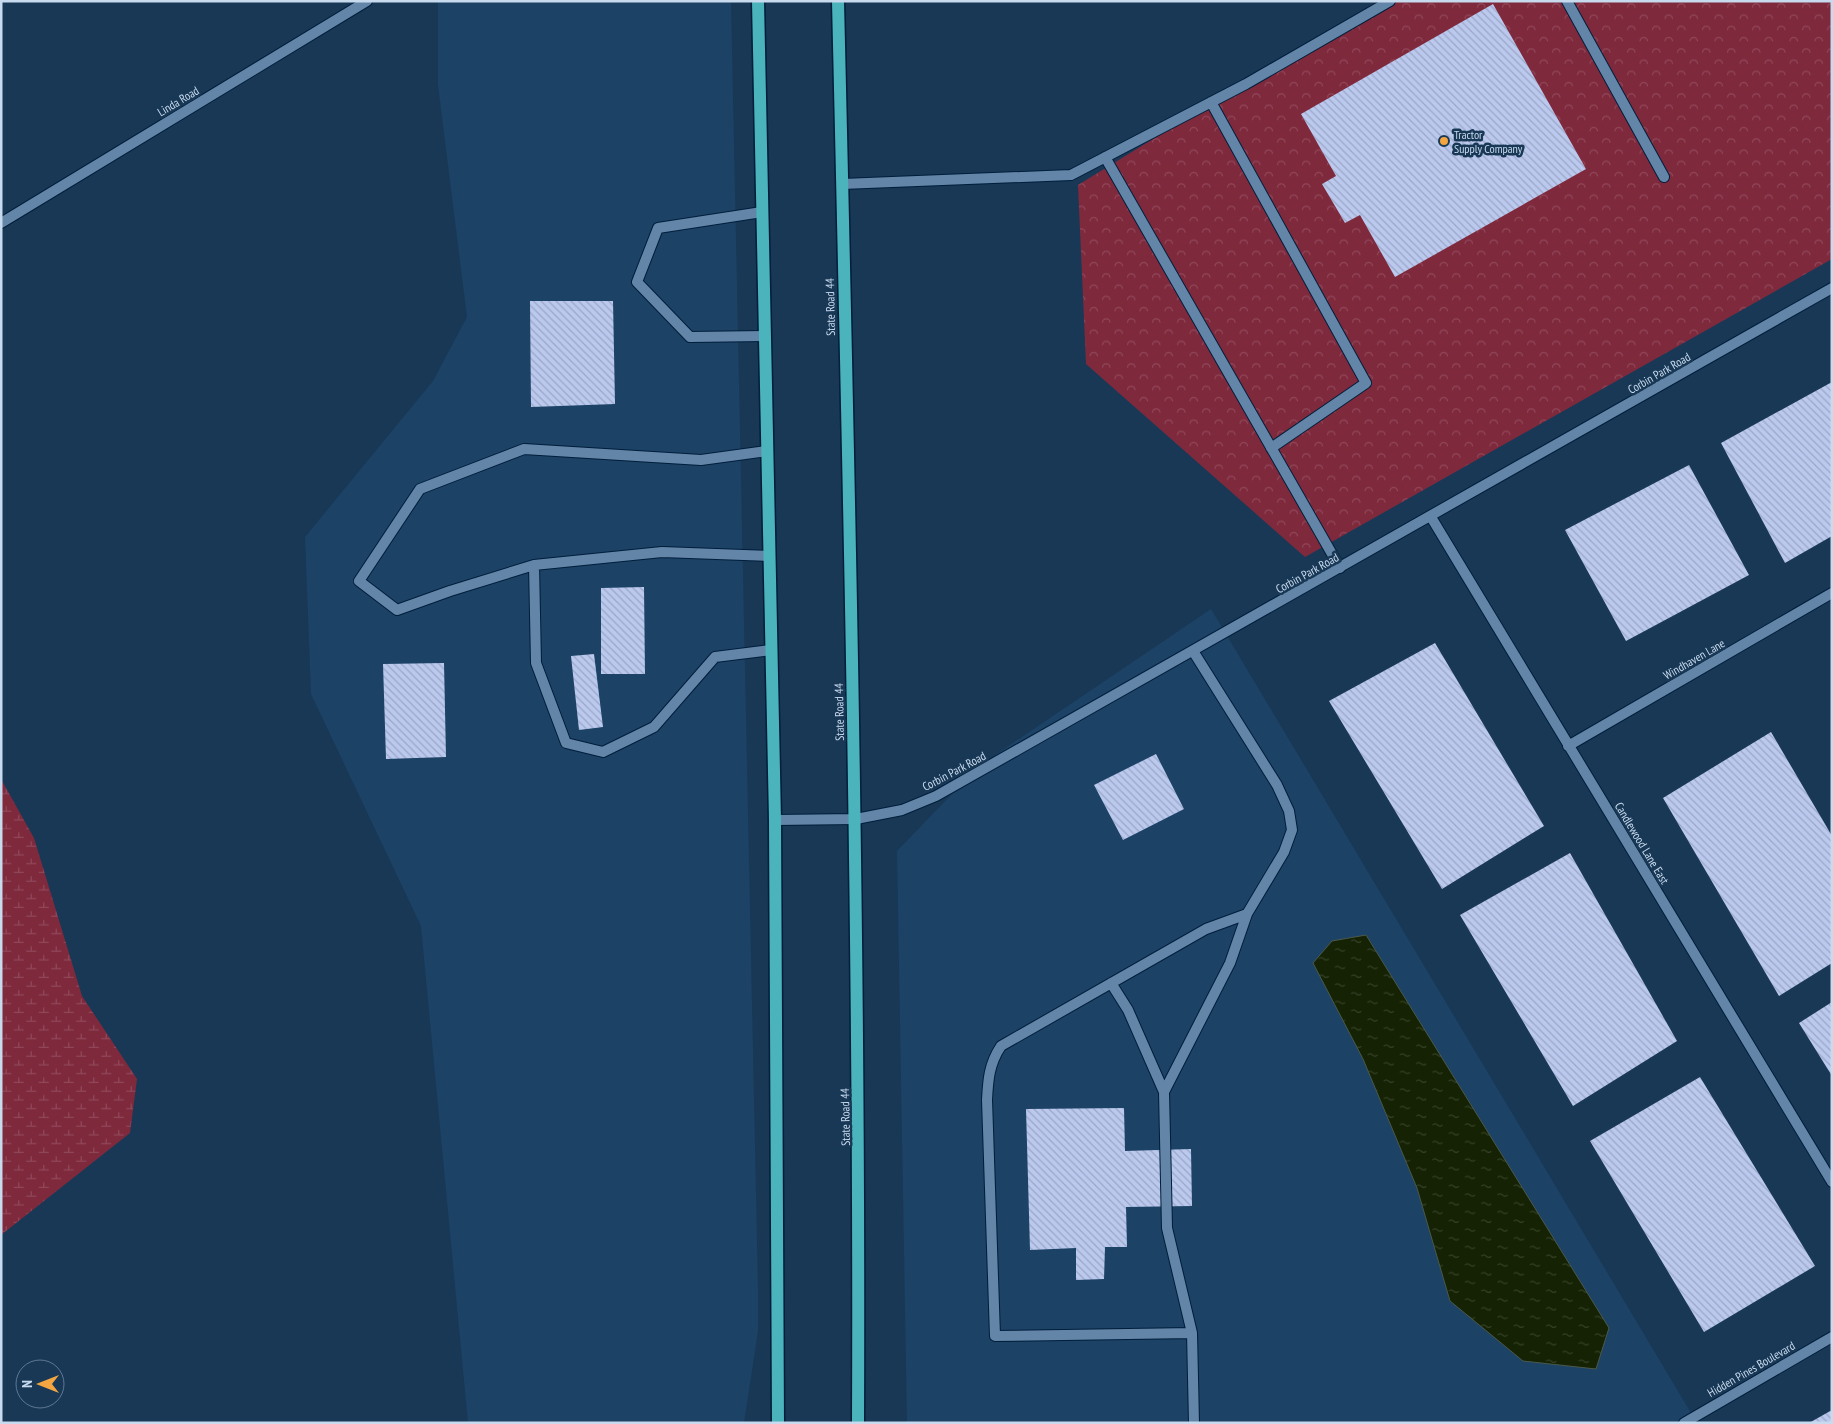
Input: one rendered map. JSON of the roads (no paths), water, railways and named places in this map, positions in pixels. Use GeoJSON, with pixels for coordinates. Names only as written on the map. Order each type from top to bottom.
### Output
{"type":"FeatureCollection","features":[{"type":"Feature","properties":{"kind":"main road"},"geometry":{"type":"LineString","coordinates":[[758,1],[775,820],[778,1423]]}},
{"type":"Feature","properties":{"kind":"main road","name":"State Road 44"},"geometry":{"type":"LineString","coordinates":[[838,1],[856,819],[859,1154],[858,1423]]}},
{"type":"Feature","properties":{"kind":"street","name":"Linda Road"},"geometry":{"type":"LineString","coordinates":[[1,223],[367,1]]}},
{"type":"Feature","properties":{"kind":"street"},"geometry":{"type":"LineString","coordinates":[[842,184],[1072,174],[1211,102],[1390,1]]}},
{"type":"Feature","properties":{"kind":"street"},"geometry":{"type":"LineString","coordinates":[[1567,1],[1664,177]]}},
{"type":"Feature","properties":{"kind":"street"},"geometry":{"type":"LineString","coordinates":[[1211,102],[1366,383],[1271,448]]}},
{"type":"Feature","properties":{"kind":"street"},"geometry":{"type":"LineString","coordinates":[[1105,157],[1340,568]]}},
{"type":"Feature","properties":{"kind":"street"},"geometry":{"type":"LineString","coordinates":[[762,212],[658,228],[636,282],[690,337],[765,336]]}},
{"type":"Feature","properties":{"kind":"street","name":"Corbin Park Road"},"geometry":{"type":"LineString","coordinates":[[775,820],[856,819],[902,810],[936,796],[1832,288]]}},
{"type":"Feature","properties":{"kind":"street"},"geometry":{"type":"LineString","coordinates":[[767,451],[701,460],[524,449],[420,488],[359,580],[397,610],[450,591],[534,565],[662,552],[770,556]]}},
{"type":"Feature","properties":{"kind":"street","name":"Candlewood Lane East"},"geometry":{"type":"LineString","coordinates":[[1431,516],[1832,1182]]}},
{"type":"Feature","properties":{"kind":"street"},"geometry":{"type":"LineString","coordinates":[[534,565],[536,663],[566,743],[603,752],[654,727],[715,657],[772,650]]}},
{"type":"Feature","properties":{"kind":"street","name":"Windhaven Lane"},"geometry":{"type":"LineString","coordinates":[[1568,746],[1832,593]]}},
{"type":"Feature","properties":{"kind":"street"},"geometry":{"type":"LineString","coordinates":[[1164,1092],[1230,963],[1247,914],[1284,852],[1292,830],[1289,811],[1277,786],[1193,651]]}},
{"type":"Feature","properties":{"kind":"street"},"geometry":{"type":"LineString","coordinates":[[1192,1333],[995,1336],[987,1100],[989,1072],[993,1058],[1001,1046],[1206,929],[1247,914]]}},
{"type":"Feature","properties":{"kind":"street"},"geometry":{"type":"LineString","coordinates":[[1111,983],[1128,1010],[1164,1092],[1167,1228],[1192,1333],[1194,1423]]}},
{"type":"Feature","properties":{"kind":"street","name":"Hidden Pines Boulevard"},"geometry":{"type":"LineString","coordinates":[[1684,1423],[1832,1337]]}},
{"type":"Feature","properties":{"kind":"water"},"geometry":{"type":"Polygon","coordinates":[[[1366,935],[1609,1328],[1596,1369],[1523,1361],[1450,1301],[1417,1188],[1363,1059],[1313,963],[1332,941],[1366,935]]]}},
{"type":"Feature","properties":{"kind":"place","name":"Tractor Supply Company"},"geometry":{"type":"Point","coordinates":[1444,141]}}]}
